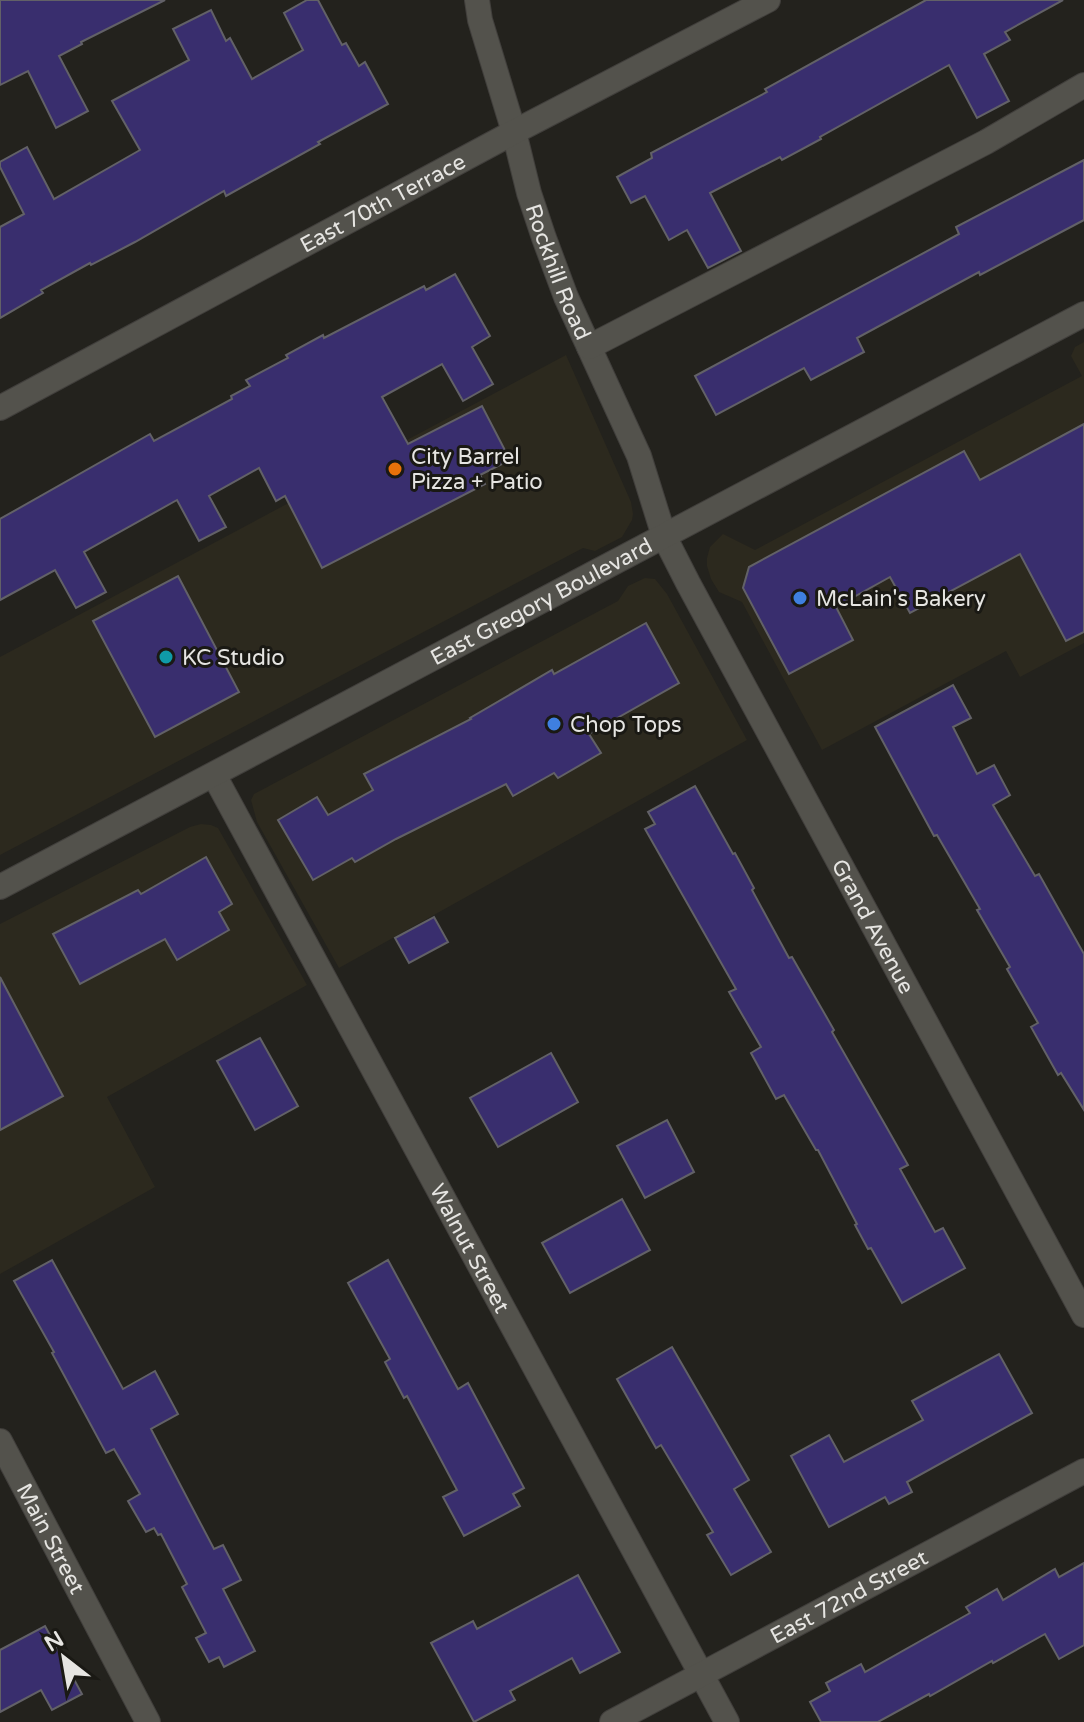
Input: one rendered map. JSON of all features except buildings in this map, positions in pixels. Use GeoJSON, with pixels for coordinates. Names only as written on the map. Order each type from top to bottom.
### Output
{"type":"FeatureCollection","features":[{"type":"Feature","properties":{"kind":"street","name":"Rockhill Road"},"geometry":{"type":"LineString","coordinates":[[477,0],[480,20],[544,238],[566,297],[639,456],[664,536]]}},
{"type":"Feature","properties":{"kind":"street","name":"East 70th Terrace"},"geometry":{"type":"LineString","coordinates":[[0,408],[514,132],[768,0]]}},
{"type":"Feature","properties":{"kind":"street"},"geometry":{"type":"LineString","coordinates":[[589,347],[986,142],[1084,85]]}},
{"type":"Feature","properties":{"kind":"street","name":"East Gregory Boulevard"},"geometry":{"type":"LineString","coordinates":[[0,887],[1084,314]]}},
{"type":"Feature","properties":{"kind":"street","name":"Grand Avenue"},"geometry":{"type":"LineString","coordinates":[[664,536],[1084,1315]]}},
{"type":"Feature","properties":{"kind":"street","name":"Walnut Street"},"geometry":{"type":"LineString","coordinates":[[214,775],[727,1722]]}},
{"type":"Feature","properties":{"kind":"street","name":"Main Street"},"geometry":{"type":"LineString","coordinates":[[0,1441],[148,1722]]}},
{"type":"Feature","properties":{"kind":"street","name":"East 72nd Street"},"geometry":{"type":"LineString","coordinates":[[612,1722],[1084,1471]]}},
{"type":"Feature","properties":{"kind":"shaded area"},"geometry":{"type":"Polygon","coordinates":[[[1084,342],[1084,643],[1020,677],[1006,651],[822,750],[742,602],[719,592],[711,579],[707,566],[710,547],[723,534],[755,550],[1082,376],[1071,356],[1075,347],[1084,342]]]}},
{"type":"Feature","properties":{"kind":"shaded area"},"geometry":{"type":"Polygon","coordinates":[[[566,355],[631,502],[632,520],[622,537],[595,551],[583,548],[0,855],[0,657],[566,355]]]}},
{"type":"Feature","properties":{"kind":"shaded area"},"geometry":{"type":"Polygon","coordinates":[[[645,578],[655,579],[667,594],[747,740],[339,968],[257,822],[251,800],[254,794],[618,601],[628,586],[645,578]]]}},
{"type":"Feature","properties":{"kind":"shaded area"},"geometry":{"type":"Polygon","coordinates":[[[201,824],[218,828],[307,985],[107,1097],[155,1187],[0,1274],[0,924],[201,824]]]}},
{"type":"Feature","properties":{"kind":"place","name":"City Barrel Pizza + Patio"},"geometry":{"type":"Point","coordinates":[395,469]}},
{"type":"Feature","properties":{"kind":"place","name":"McLain's Bakery"},"geometry":{"type":"Point","coordinates":[800,598]}},
{"type":"Feature","properties":{"kind":"place","name":"KC Studio"},"geometry":{"type":"Point","coordinates":[166,657]}},
{"type":"Feature","properties":{"kind":"place","name":"Chop Tops"},"geometry":{"type":"Point","coordinates":[554,724]}}]}
